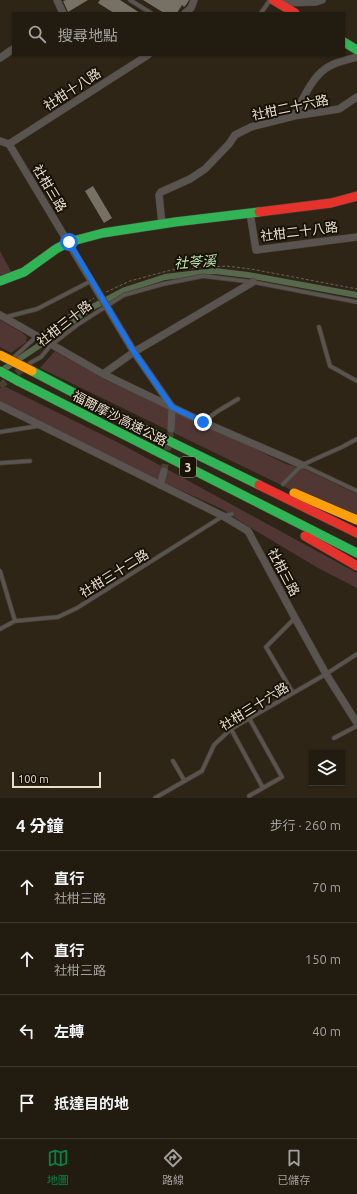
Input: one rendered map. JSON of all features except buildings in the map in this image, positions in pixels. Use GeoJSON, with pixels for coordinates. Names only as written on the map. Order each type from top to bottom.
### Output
{"type":"FeatureCollection","features":[{"type":"Feature","properties":{"kind":"main road"},"geometry":{"type":"LineString","coordinates":[[274,1],[293,12]]}},
{"type":"Feature","properties":{"kind":"main road"},"geometry":{"type":"LineString","coordinates":[[345,43],[357,50]]}},
{"type":"Feature","properties":{"kind":"main road"},"geometry":{"type":"LineString","coordinates":[[0,281],[24,272],[56,249],[69,242],[103,233],[162,224],[331,203],[357,196]]}},
{"type":"Feature","properties":{"kind":"main road","name":"福爾摩沙高速公路"},"geometry":{"type":"LineString","coordinates":[[2,363],[31,367],[138,426],[357,533]]}},
{"type":"Feature","properties":{"kind":"main road","name":"福爾摩沙高速公路"},"geometry":{"type":"LineString","coordinates":[[2,363],[18,381],[357,553]]}},
{"type":"Feature","properties":{"kind":"main road"},"geometry":{"type":"LineString","coordinates":[[138,426],[357,520]]}},
{"type":"Feature","properties":{"kind":"main road"},"geometry":{"type":"LineString","coordinates":[[177,461],[357,566]]}},
{"type":"Feature","properties":{"kind":"street"},"geometry":{"type":"LineString","coordinates":[[57,0],[63,12]]}},
{"type":"Feature","properties":{"kind":"street"},"geometry":{"type":"LineString","coordinates":[[186,12],[191,8],[194,0]]}},
{"type":"Feature","properties":{"kind":"street"},"geometry":{"type":"LineString","coordinates":[[274,1],[316,2],[322,0]]}},
{"type":"Feature","properties":{"kind":"street"},"geometry":{"type":"LineString","coordinates":[[0,58],[12,50]]}},
{"type":"Feature","properties":{"kind":"street","name":"社柑十八路"},"geometry":{"type":"LineString","coordinates":[[9,144],[146,56]]}},
{"type":"Feature","properties":{"kind":"street"},"geometry":{"type":"LineString","coordinates":[[294,116],[311,84],[325,69],[357,58]]}},
{"type":"Feature","properties":{"kind":"street","name":"社柑二十六路"},"geometry":{"type":"LineString","coordinates":[[162,224],[159,195],[161,192],[190,179],[205,169],[229,144],[235,135],[251,127],[294,116],[339,109],[357,97]]}},
{"type":"Feature","properties":{"kind":"street"},"geometry":{"type":"LineString","coordinates":[[0,142],[9,144]]}},
{"type":"Feature","properties":{"kind":"street","name":"社柑三路"},"geometry":{"type":"LineString","coordinates":[[9,144],[106,306]]}},
{"type":"Feature","properties":{"kind":"street","name":"社柑二十八路"},"geometry":{"type":"LineString","coordinates":[[250,213],[256,250],[357,237]]}},
{"type":"Feature","properties":{"kind":"street"},"geometry":{"type":"LineString","coordinates":[[103,374],[134,352],[253,282]]}},
{"type":"Feature","properties":{"kind":"street"},"geometry":{"type":"LineString","coordinates":[[106,306],[134,352],[172,407],[171,429]]}},
{"type":"Feature","properties":{"kind":"street"},"geometry":{"type":"LineString","coordinates":[[2,316],[103,374],[203,422],[302,465]]}},
{"type":"Feature","properties":{"kind":"street","name":"社柑三路"},"geometry":{"type":"LineString","coordinates":[[0,405],[224,516],[248,531],[326,674],[357,724]]}},
{"type":"Feature","properties":{"kind":"street"},"geometry":{"type":"LineString","coordinates":[[160,484],[164,471]]}},
{"type":"Feature","properties":{"kind":"lane"},"geometry":{"type":"LineString","coordinates":[[130,0],[149,12]]}},
{"type":"Feature","properties":{"kind":"lane"},"geometry":{"type":"LineString","coordinates":[[262,12],[274,1]]}},
{"type":"Feature","properties":{"kind":"lane","name":"社柑三十路"},"geometry":{"type":"LineString","coordinates":[[31,367],[51,345],[124,295],[163,284],[203,276],[253,282],[357,302]]}},
{"type":"Feature","properties":{"kind":"lane"},"geometry":{"type":"LineString","coordinates":[[2,316],[37,309],[91,281]]}},
{"type":"Feature","properties":{"kind":"lane"},"geometry":{"type":"LineString","coordinates":[[318,327],[330,366],[357,381]]}},
{"type":"Feature","properties":{"kind":"lane"},"geometry":{"type":"LineString","coordinates":[[2,363],[15,357],[37,336]]}},
{"type":"Feature","properties":{"kind":"lane"},"geometry":{"type":"LineString","coordinates":[[203,422],[238,399]]}},
{"type":"Feature","properties":{"kind":"lane"},"geometry":{"type":"LineString","coordinates":[[0,432],[40,426]]}},
{"type":"Feature","properties":{"kind":"lane"},"geometry":{"type":"LineString","coordinates":[[283,484],[302,465],[357,439]]}},
{"type":"Feature","properties":{"kind":"lane"},"geometry":{"type":"LineString","coordinates":[[0,463],[30,461]]}},
{"type":"Feature","properties":{"kind":"lane"},"geometry":{"type":"LineString","coordinates":[[302,465],[357,491]]}},
{"type":"Feature","properties":{"kind":"lane","name":"社柑三十二路"},"geometry":{"type":"LineString","coordinates":[[0,629],[15,621],[58,617],[77,608],[224,516],[232,514]]}},
{"type":"Feature","properties":{"kind":"lane"},"geometry":{"type":"LineString","coordinates":[[0,571],[15,621]]}},
{"type":"Feature","properties":{"kind":"lane"},"geometry":{"type":"LineString","coordinates":[[293,693],[266,647],[295,618]]}},
{"type":"Feature","properties":{"kind":"lane","name":"社柑三十六路"},"geometry":{"type":"LineString","coordinates":[[155,798],[202,771],[214,745],[231,729],[326,674],[357,654]]}},
{"type":"Feature","properties":{"kind":"lane"},"geometry":{"type":"LineString","coordinates":[[249,718],[282,776],[249,796]]}},
{"type":"Feature","properties":{"kind":"lane"},"geometry":{"type":"LineString","coordinates":[[334,738],[357,724]]}},
{"type":"Feature","properties":{"kind":"lane"},"geometry":{"type":"LineString","coordinates":[[231,729],[263,788]]}},
{"type":"Feature","properties":{"kind":"lane"},"geometry":{"type":"LineString","coordinates":[[173,761],[184,780]]}},
{"type":"Feature","properties":{"kind":"path"},"geometry":{"type":"LineString","coordinates":[[37,336],[100,295]]}},
{"type":"Feature","properties":{"kind":"shaded area"},"geometry":{"type":"Polygon","coordinates":[[[0,251],[14,277],[3,281],[0,275],[0,251]]]}},
{"type":"Feature","properties":{"kind":"shaded area"},"geometry":{"type":"Polygon","coordinates":[[[0,320],[27,337],[26,342],[11,353],[0,347],[0,320]]]}},
{"type":"Feature","properties":{"kind":"shaded area"},"geometry":{"type":"Polygon","coordinates":[[[55,351],[104,379],[178,411],[286,464],[304,469],[357,494],[357,519],[312,500],[40,368],[55,351]]]}},
{"type":"Feature","properties":{"kind":"shaded area"},"geometry":{"type":"Polygon","coordinates":[[[6,387],[121,444],[357,573],[357,588],[318,568],[222,509],[158,480],[0,401],[0,388],[6,387]]]}},
{"type":"Feature","properties":{"kind":"waterway","name":"社苓溪"},"geometry":{"type":"LineString","coordinates":[[49,338],[89,309],[125,290],[165,277],[215,271],[248,275],[357,295]]}},
{"type":"Feature","properties":{"kind":"waterway","name":"社苓溪"},"geometry":{"type":"LineString","coordinates":[[1,371],[43,343]]}},
{"type":"Feature","properties":{"kind":"tunnel"},"geometry":{"type":"LineString","coordinates":[[0,386],[25,367]]}},
{"type":"Feature","properties":{"kind":"tunnel"},"geometry":{"type":"LineString","coordinates":[[164,471],[171,429]]}},
{"type":"Feature","properties":{"kind":"traffic: fast"},"geometry":{"type":"LineString","coordinates":[[345,43],[357,50]]}},
{"type":"Feature","properties":{"kind":"traffic: fast"},"geometry":{"type":"LineString","coordinates":[[0,281],[24,272],[56,249],[69,242],[103,233],[175,222],[259,212]]}},
{"type":"Feature","properties":{"kind":"traffic: fast"},"geometry":{"type":"LineString","coordinates":[[0,371],[18,381]]}},
{"type":"Feature","properties":{"kind":"traffic: fast"},"geometry":{"type":"LineString","coordinates":[[32,371],[118,416],[259,485]]}},
{"type":"Feature","properties":{"kind":"traffic: fast"},"geometry":{"type":"LineString","coordinates":[[18,381],[357,553]]}},
{"type":"Feature","properties":{"kind":"traffic: slow"},"geometry":{"type":"LineString","coordinates":[[0,355],[32,371]]}},
{"type":"Feature","properties":{"kind":"traffic: slow"},"geometry":{"type":"LineString","coordinates":[[294,493],[357,520]]}},
{"type":"Feature","properties":{"kind":"traffic: jam"},"geometry":{"type":"LineString","coordinates":[[273,0],[293,12]]}},
{"type":"Feature","properties":{"kind":"traffic: jam"},"geometry":{"type":"LineString","coordinates":[[259,212],[331,203],[357,196]]}},
{"type":"Feature","properties":{"kind":"traffic: jam"},"geometry":{"type":"LineString","coordinates":[[259,485],[357,533]]}},
{"type":"Feature","properties":{"kind":"traffic: jam"},"geometry":{"type":"LineString","coordinates":[[305,536],[357,566]]}},
{"type":"Feature","properties":{"kind":"route"},"geometry":{"type":"LineString","coordinates":[[69,242],[134,352],[172,407],[203,422]]}}]}
